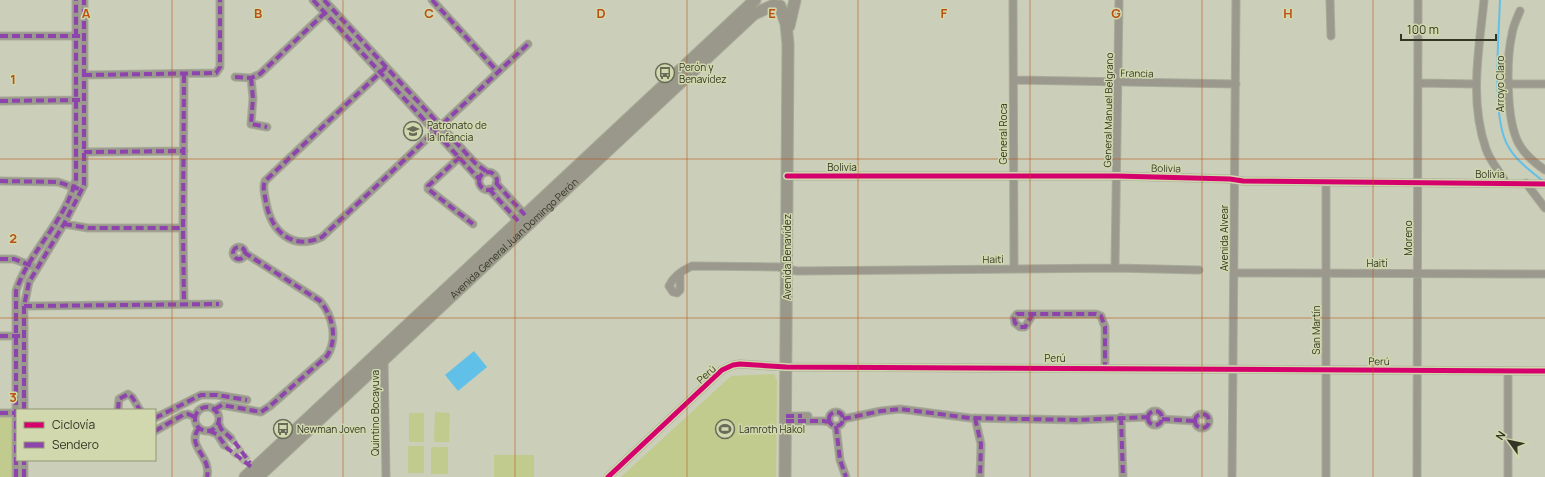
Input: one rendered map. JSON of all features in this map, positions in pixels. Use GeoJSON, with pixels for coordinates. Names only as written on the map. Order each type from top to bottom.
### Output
{"type":"FeatureCollection","features":[{"type":"Feature","properties":{"kind":"main road","name":"Avenida General Juan Domingo Perón"},"geometry":{"type":"LineString","coordinates":[[245,477],[257,475],[522,218],[755,0]]}},
{"type":"Feature","properties":{"kind":"main road","name":"Avenida General Juan Domingo Perón"},"geometry":{"type":"LineString","coordinates":[[383,354],[754,14],[774,4],[788,4],[794,0]]}},
{"type":"Feature","properties":{"kind":"main road","name":"Avenida Benavídez"},"geometry":{"type":"LineString","coordinates":[[785,477],[788,37],[791,10],[794,0]]}},
{"type":"Feature","properties":{"kind":"main road","name":"Avenida Benavídez"},"geometry":{"type":"LineString","coordinates":[[774,4],[785,19],[788,37]]}},
{"type":"Feature","properties":{"kind":"street"},"geometry":{"type":"LineString","coordinates":[[16,409],[20,336],[29,282],[64,224],[84,185],[84,152],[80,100],[84,74],[76,0]]}},
{"type":"Feature","properties":{"kind":"street"},"geometry":{"type":"LineString","coordinates":[[24,409],[16,291],[29,264],[62,212],[74,188],[76,180],[80,100],[80,36],[84,0]]}},
{"type":"Feature","properties":{"kind":"street"},"geometry":{"type":"LineString","coordinates":[[84,74],[184,75],[213,74],[219,71],[220,0]]}},
{"type":"Feature","properties":{"kind":"street"},"geometry":{"type":"LineString","coordinates":[[313,0],[328,10],[439,128],[475,163],[487,172],[494,175],[496,183],[522,218]]}},
{"type":"Feature","properties":{"kind":"street"},"geometry":{"type":"LineString","coordinates":[[324,0],[328,10]]}},
{"type":"Feature","properties":{"kind":"street"},"geometry":{"type":"LineString","coordinates":[[432,0],[498,72]]}},
{"type":"Feature","properties":{"kind":"street","name":"General Roca"},"geometry":{"type":"LineString","coordinates":[[1013,0],[1014,268]]}},
{"type":"Feature","properties":{"kind":"street","name":"General Manuel Belgrano"},"geometry":{"type":"LineString","coordinates":[[1115,268],[1119,0]]}},
{"type":"Feature","properties":{"kind":"street","name":"Avenida Alvear"},"geometry":{"type":"LineString","coordinates":[[1232,477],[1236,0]]}},
{"type":"Feature","properties":{"kind":"street"},"geometry":{"type":"LineString","coordinates":[[1330,0],[1331,36]]}},
{"type":"Feature","properties":{"kind":"street","name":"Moreno"},"geometry":{"type":"LineString","coordinates":[[1417,477],[1418,0]]}},
{"type":"Feature","properties":{"kind":"street"},"geometry":{"type":"LineString","coordinates":[[1484,0],[1476,84],[1476,109],[1486,150],[1506,183]]}},
{"type":"Feature","properties":{"kind":"street"},"geometry":{"type":"LineString","coordinates":[[235,77],[251,78],[260,74],[328,10]]}},
{"type":"Feature","properties":{"kind":"street","name":"Arroyo Claro"},"geometry":{"type":"LineString","coordinates":[[1520,11],[1512,34],[1509,108],[1514,135],[1526,155],[1545,170]]}},
{"type":"Feature","properties":{"kind":"street"},"geometry":{"type":"LineString","coordinates":[[0,36],[80,36]]}},
{"type":"Feature","properties":{"kind":"street"},"geometry":{"type":"LineString","coordinates":[[384,70],[265,181],[263,186],[268,214],[277,230],[285,236],[304,242],[314,241],[322,237],[528,44]]}},
{"type":"Feature","properties":{"kind":"street"},"geometry":{"type":"LineString","coordinates":[[184,75],[184,304]]}},
{"type":"Feature","properties":{"kind":"street"},"geometry":{"type":"LineString","coordinates":[[251,78],[253,98],[251,124],[267,127]]}},
{"type":"Feature","properties":{"kind":"street","name":"Francia"},"geometry":{"type":"LineString","coordinates":[[1014,80],[1236,84]]}},
{"type":"Feature","properties":{"kind":"street"},"geometry":{"type":"LineString","coordinates":[[1418,83],[1476,84]]}},
{"type":"Feature","properties":{"kind":"street"},"geometry":{"type":"LineString","coordinates":[[1509,84],[1545,84]]}},
{"type":"Feature","properties":{"kind":"street"},"geometry":{"type":"LineString","coordinates":[[0,101],[80,100]]}},
{"type":"Feature","properties":{"kind":"street"},"geometry":{"type":"LineString","coordinates":[[439,128],[460,157],[479,179],[482,187],[489,189],[522,218]]}},
{"type":"Feature","properties":{"kind":"street"},"geometry":{"type":"LineString","coordinates":[[84,152],[184,151]]}},
{"type":"Feature","properties":{"kind":"street"},"geometry":{"type":"LineString","coordinates":[[460,157],[428,186],[428,189],[473,224]]}},
{"type":"Feature","properties":{"kind":"street"},"geometry":{"type":"LineString","coordinates":[[479,179],[482,174],[487,172]]}},
{"type":"Feature","properties":{"kind":"street","name":"Bolivia"},"geometry":{"type":"LineString","coordinates":[[787,176],[1117,176],[1326,182],[1545,184]]}},
{"type":"Feature","properties":{"kind":"street"},"geometry":{"type":"LineString","coordinates":[[0,181],[58,182],[82,191]]}},
{"type":"Feature","properties":{"kind":"street","name":"San Martín"},"geometry":{"type":"LineString","coordinates":[[1326,182],[1326,477]]}},
{"type":"Feature","properties":{"kind":"street"},"geometry":{"type":"LineString","coordinates":[[489,189],[493,188],[496,183]]}},
{"type":"Feature","properties":{"kind":"street"},"geometry":{"type":"LineString","coordinates":[[1530,183],[1545,208]]}},
{"type":"Feature","properties":{"kind":"street"},"geometry":{"type":"LineString","coordinates":[[64,224],[88,228],[183,228]]}},
{"type":"Feature","properties":{"kind":"street"},"geometry":{"type":"LineString","coordinates":[[215,409],[222,405],[261,412],[270,406],[327,356],[332,348],[333,337],[331,321],[326,308],[320,301],[245,254]]}},
{"type":"Feature","properties":{"kind":"street"},"geometry":{"type":"LineString","coordinates":[[0,259],[14,259],[29,264],[36,270]]}},
{"type":"Feature","properties":{"kind":"street","name":"Haití"},"geometry":{"type":"LineString","coordinates":[[680,273],[692,266],[778,267],[797,271],[1014,268],[1199,270]]}},
{"type":"Feature","properties":{"kind":"street","name":"Haití"},"geometry":{"type":"LineString","coordinates":[[1234,273],[1545,274]]}},
{"type":"Feature","properties":{"kind":"street"},"geometry":{"type":"LineString","coordinates":[[24,306],[219,304]]}},
{"type":"Feature","properties":{"kind":"street"},"geometry":{"type":"LineString","coordinates":[[1032,314],[1096,314],[1101,316],[1105,327],[1105,367]]}},
{"type":"Feature","properties":{"kind":"street"},"geometry":{"type":"LineString","coordinates":[[0,336],[20,336]]}},
{"type":"Feature","properties":{"kind":"street","name":"Quintino Bocayuva"},"geometry":{"type":"LineString","coordinates":[[383,354],[386,477]]}},
{"type":"Feature","properties":{"kind":"street","name":"Perú"},"geometry":{"type":"LineString","coordinates":[[608,477],[728,367],[740,364],[786,367],[1105,367],[1233,370],[1326,369],[1545,371]]}},
{"type":"Feature","properties":{"kind":"street"},"geometry":{"type":"LineString","coordinates":[[1508,371],[1508,477]]}},
{"type":"Feature","properties":{"kind":"street"},"geometry":{"type":"LineString","coordinates":[[118,409],[119,399],[128,394],[132,397],[139,409]]}},
{"type":"Feature","properties":{"kind":"street"},"geometry":{"type":"LineString","coordinates":[[195,417],[202,408],[201,395]]}},
{"type":"Feature","properties":{"kind":"street"},"geometry":{"type":"LineString","coordinates":[[156,418],[201,395],[217,395],[247,400]]}},
{"type":"Feature","properties":{"kind":"street"},"geometry":{"type":"LineString","coordinates":[[202,408],[211,407],[215,409],[220,416],[219,424],[221,429],[231,438]]}},
{"type":"Feature","properties":{"kind":"street"},"geometry":{"type":"LineString","coordinates":[[843,419],[881,411],[900,409],[975,418],[1078,420],[1148,417],[1150,413],[1156,411],[1160,413],[1162,419],[1195,421]]}},
{"type":"Feature","properties":{"kind":"street"},"geometry":{"type":"LineString","coordinates":[[843,419],[842,415],[838,412],[834,412],[832,421],[840,460],[846,477]]}},
{"type":"Feature","properties":{"kind":"street"},"geometry":{"type":"LineString","coordinates":[[0,413],[16,413],[16,477]]}},
{"type":"Feature","properties":{"kind":"street"},"geometry":{"type":"LineString","coordinates":[[156,430],[183,415],[188,414],[195,417]]}},
{"type":"Feature","properties":{"kind":"street"},"geometry":{"type":"LineString","coordinates":[[195,417],[198,428],[194,437],[197,447],[207,463],[207,477]]}},
{"type":"Feature","properties":{"kind":"street"},"geometry":{"type":"LineString","coordinates":[[1121,417],[1122,477]]}},
{"type":"Feature","properties":{"kind":"street"},"geometry":{"type":"LineString","coordinates":[[786,418],[832,421],[840,425],[843,419]]}},
{"type":"Feature","properties":{"kind":"street"},"geometry":{"type":"LineString","coordinates":[[975,418],[981,444],[980,477]]}},
{"type":"Feature","properties":{"kind":"street"},"geometry":{"type":"LineString","coordinates":[[209,431],[216,428],[219,424]]}},
{"type":"Feature","properties":{"kind":"street"},"geometry":{"type":"LineString","coordinates":[[198,428],[217,434],[224,445]]}},
{"type":"Feature","properties":{"kind":"street"},"geometry":{"type":"LineString","coordinates":[[24,461],[24,477]]}},
{"type":"Feature","properties":{"kind":"green space","name":"Lamroth Hakol"},"geometry":{"type":"Polygon","coordinates":[[[774,374],[777,381],[776,477],[621,477],[731,376],[774,374]]]}},
{"type":"Feature","properties":{"kind":"green space"},"geometry":{"type":"Polygon","coordinates":[[[435,412],[450,413],[449,442],[434,442],[435,412]]]}},
{"type":"Feature","properties":{"kind":"green space"},"geometry":{"type":"Polygon","coordinates":[[[409,413],[424,413],[424,442],[409,442],[409,413]]]}},
{"type":"Feature","properties":{"kind":"green space"},"geometry":{"type":"Polygon","coordinates":[[[0,416],[12,416],[12,477],[0,477],[0,416]]]}},
{"type":"Feature","properties":{"kind":"green space"},"geometry":{"type":"Polygon","coordinates":[[[408,446],[424,446],[424,473],[408,473],[408,446]]]}},
{"type":"Feature","properties":{"kind":"green space"},"geometry":{"type":"Polygon","coordinates":[[[431,447],[448,447],[448,474],[431,474],[431,447]]]}},
{"type":"Feature","properties":{"kind":"green space"},"geometry":{"type":"Polygon","coordinates":[[[494,455],[534,455],[534,477],[494,477],[494,455]]]}},
{"type":"Feature","properties":{"kind":"water"},"geometry":{"type":"Polygon","coordinates":[[[474,351],[487,367],[458,391],[445,375],[474,351]]]}},
{"type":"Feature","properties":{"kind":"waterway"},"geometry":{"type":"LineString","coordinates":[[1500,0],[1497,75],[1499,116],[1503,133],[1508,146],[1515,156],[1524,166],[1544,182]]}},
{"type":"Feature","properties":{"kind":"tunnel"},"geometry":{"type":"LineString","coordinates":[[231,438],[249,462]]}},
{"type":"Feature","properties":{"kind":"tunnel"},"geometry":{"type":"LineString","coordinates":[[224,445],[254,469]]}},
{"type":"Feature","properties":{"kind":"marked path"},"geometry":{"type":"LineString","coordinates":[[16,477],[16,291],[29,263],[64,209],[76,179],[76,0]]}},
{"type":"Feature","properties":{"kind":"marked path"},"geometry":{"type":"LineString","coordinates":[[24,409],[24,306],[29,282],[64,224],[84,185],[84,0]]}},
{"type":"Feature","properties":{"kind":"marked path"},"geometry":{"type":"LineString","coordinates":[[84,75],[216,73],[220,67],[220,0]]}},
{"type":"Feature","properties":{"kind":"marked path"},"geometry":{"type":"LineString","coordinates":[[313,0],[479,179]]}},
{"type":"Feature","properties":{"kind":"marked path"},"geometry":{"type":"LineString","coordinates":[[324,0],[475,163],[487,172]]}},
{"type":"Feature","properties":{"kind":"marked path"},"geometry":{"type":"LineString","coordinates":[[432,0],[498,72]]}},
{"type":"Feature","properties":{"kind":"marked path"},"geometry":{"type":"LineString","coordinates":[[235,77],[251,78],[260,74],[328,10]]}},
{"type":"Feature","properties":{"kind":"marked path"},"geometry":{"type":"LineString","coordinates":[[0,36],[80,36]]}},
{"type":"Feature","properties":{"kind":"marked path"},"geometry":{"type":"LineString","coordinates":[[386,67],[265,181],[264,192],[269,213],[278,230],[285,236],[302,242],[311,241],[322,237],[528,44]]}},
{"type":"Feature","properties":{"kind":"marked path"},"geometry":{"type":"LineString","coordinates":[[184,75],[184,304]]}},
{"type":"Feature","properties":{"kind":"marked path"},"geometry":{"type":"LineString","coordinates":[[251,78],[253,98],[251,124],[267,127]]}},
{"type":"Feature","properties":{"kind":"marked path"},"geometry":{"type":"LineString","coordinates":[[0,101],[80,100]]}},
{"type":"Feature","properties":{"kind":"marked path"},"geometry":{"type":"LineString","coordinates":[[84,152],[184,151]]}},
{"type":"Feature","properties":{"kind":"marked path"},"geometry":{"type":"LineString","coordinates":[[460,157],[428,186],[428,189],[473,224]]}},
{"type":"Feature","properties":{"kind":"marked path"},"geometry":{"type":"LineString","coordinates":[[488,172],[494,175],[497,181],[494,187],[488,190],[482,187],[479,181],[482,175],[488,172]]}},
{"type":"Feature","properties":{"kind":"marked path"},"geometry":{"type":"LineString","coordinates":[[0,181],[58,182],[79,189]]}},
{"type":"Feature","properties":{"kind":"marked path"},"geometry":{"type":"LineString","coordinates":[[496,183],[525,215]]}},
{"type":"Feature","properties":{"kind":"marked path"},"geometry":{"type":"LineString","coordinates":[[489,189],[518,221]]}},
{"type":"Feature","properties":{"kind":"marked path"},"geometry":{"type":"LineString","coordinates":[[64,224],[88,228],[183,228]]}},
{"type":"Feature","properties":{"kind":"marked path"},"geometry":{"type":"LineString","coordinates":[[237,247],[241,247],[245,253],[241,259],[237,259],[233,255],[233,251],[237,247]]}},
{"type":"Feature","properties":{"kind":"marked path"},"geometry":{"type":"LineString","coordinates":[[215,409],[222,405],[261,412],[270,406],[327,356],[332,342],[333,335],[331,321],[320,301],[245,253]]}},
{"type":"Feature","properties":{"kind":"marked path"},"geometry":{"type":"LineString","coordinates":[[0,259],[14,259],[32,266]]}},
{"type":"Feature","properties":{"kind":"marked path"},"geometry":{"type":"LineString","coordinates":[[24,306],[219,304]]}},
{"type":"Feature","properties":{"kind":"marked path"},"geometry":{"type":"LineString","coordinates":[[1033,314],[1025,327],[1020,327],[1015,323],[1014,318],[1017,314],[1096,314],[1101,316],[1105,327],[1105,367]]}},
{"type":"Feature","properties":{"kind":"marked path"},"geometry":{"type":"LineString","coordinates":[[0,336],[20,336]]}},
{"type":"Feature","properties":{"kind":"marked path"},"geometry":{"type":"LineString","coordinates":[[118,409],[119,399],[128,394],[132,397],[139,409]]}},
{"type":"Feature","properties":{"kind":"marked path"},"geometry":{"type":"LineString","coordinates":[[156,418],[201,395],[217,395],[247,400]]}},
{"type":"Feature","properties":{"kind":"marked path"},"geometry":{"type":"LineString","coordinates":[[207,407],[216,410],[219,419],[216,428],[207,431],[198,428],[195,419],[198,410],[207,407]]}},
{"type":"Feature","properties":{"kind":"marked path"},"geometry":{"type":"LineString","coordinates":[[843,419],[881,411],[900,409],[970,418],[1078,420],[1148,417]]}},
{"type":"Feature","properties":{"kind":"marked path"},"geometry":{"type":"LineString","coordinates":[[1152,411],[1158,411],[1162,415],[1162,418],[1162,421],[1158,425],[1152,425],[1148,421],[1148,415],[1152,411]]}},
{"type":"Feature","properties":{"kind":"marked path"},"geometry":{"type":"LineString","coordinates":[[836,412],[841,414],[843,419],[841,424],[836,426],[831,424],[829,419],[831,414],[836,412]]}},
{"type":"Feature","properties":{"kind":"marked path"},"geometry":{"type":"LineString","coordinates":[[0,413],[16,413]]}},
{"type":"Feature","properties":{"kind":"marked path"},"geometry":{"type":"LineString","coordinates":[[156,430],[183,415],[188,414],[195,417]]}},
{"type":"Feature","properties":{"kind":"marked path"},"geometry":{"type":"LineString","coordinates":[[1199,414],[1205,414],[1209,418],[1209,421],[1209,424],[1205,428],[1199,428],[1195,424],[1195,418],[1199,414]]}},
{"type":"Feature","properties":{"kind":"marked path"},"geometry":{"type":"LineString","coordinates":[[786,416],[802,416]]}},
{"type":"Feature","properties":{"kind":"marked path"},"geometry":{"type":"LineString","coordinates":[[1121,417],[1123,477]]}},
{"type":"Feature","properties":{"kind":"marked path"},"geometry":{"type":"LineString","coordinates":[[975,418],[981,444],[980,477]]}},
{"type":"Feature","properties":{"kind":"marked path"},"geometry":{"type":"LineString","coordinates":[[1162,419],[1195,421]]}},
{"type":"Feature","properties":{"kind":"marked path"},"geometry":{"type":"LineString","coordinates":[[786,421],[830,422]]}},
{"type":"Feature","properties":{"kind":"marked path"},"geometry":{"type":"LineString","coordinates":[[219,424],[221,429],[234,441],[250,463]]}},
{"type":"Feature","properties":{"kind":"marked path"},"geometry":{"type":"LineString","coordinates":[[836,426],[840,460],[846,477]]}},
{"type":"Feature","properties":{"kind":"marked path"},"geometry":{"type":"LineString","coordinates":[[199,428],[195,440],[206,463],[208,470],[207,477]]}},
{"type":"Feature","properties":{"kind":"marked path"},"geometry":{"type":"LineString","coordinates":[[209,431],[217,434],[227,448],[254,469]]}},
{"type":"Feature","properties":{"kind":"marked path"},"geometry":{"type":"LineString","coordinates":[[24,461],[24,477]]}},
{"type":"Feature","properties":{"kind":"cycle path"},"geometry":{"type":"LineString","coordinates":[[787,176],[1117,176],[1230,179],[1243,181],[1545,184]]}},
{"type":"Feature","properties":{"kind":"cycle path"},"geometry":{"type":"LineString","coordinates":[[608,477],[722,370],[733,365],[740,364],[786,367],[1545,371]]}},
{"type":"Feature","properties":{"kind":"place","name":"Perón y Benavídez"},"geometry":{"type":"Point","coordinates":[665,73]}},
{"type":"Feature","properties":{"kind":"place","name":"Patronato de la Infancia"},"geometry":{"type":"Point","coordinates":[413,131]}},
{"type":"Feature","properties":{"kind":"place","name":"Newman Joven"},"geometry":{"type":"Point","coordinates":[283,429]}},
{"type":"Feature","properties":{"kind":"place","name":"Lamroth Hakol"},"geometry":{"type":"Point","coordinates":[725,429]}}]}
